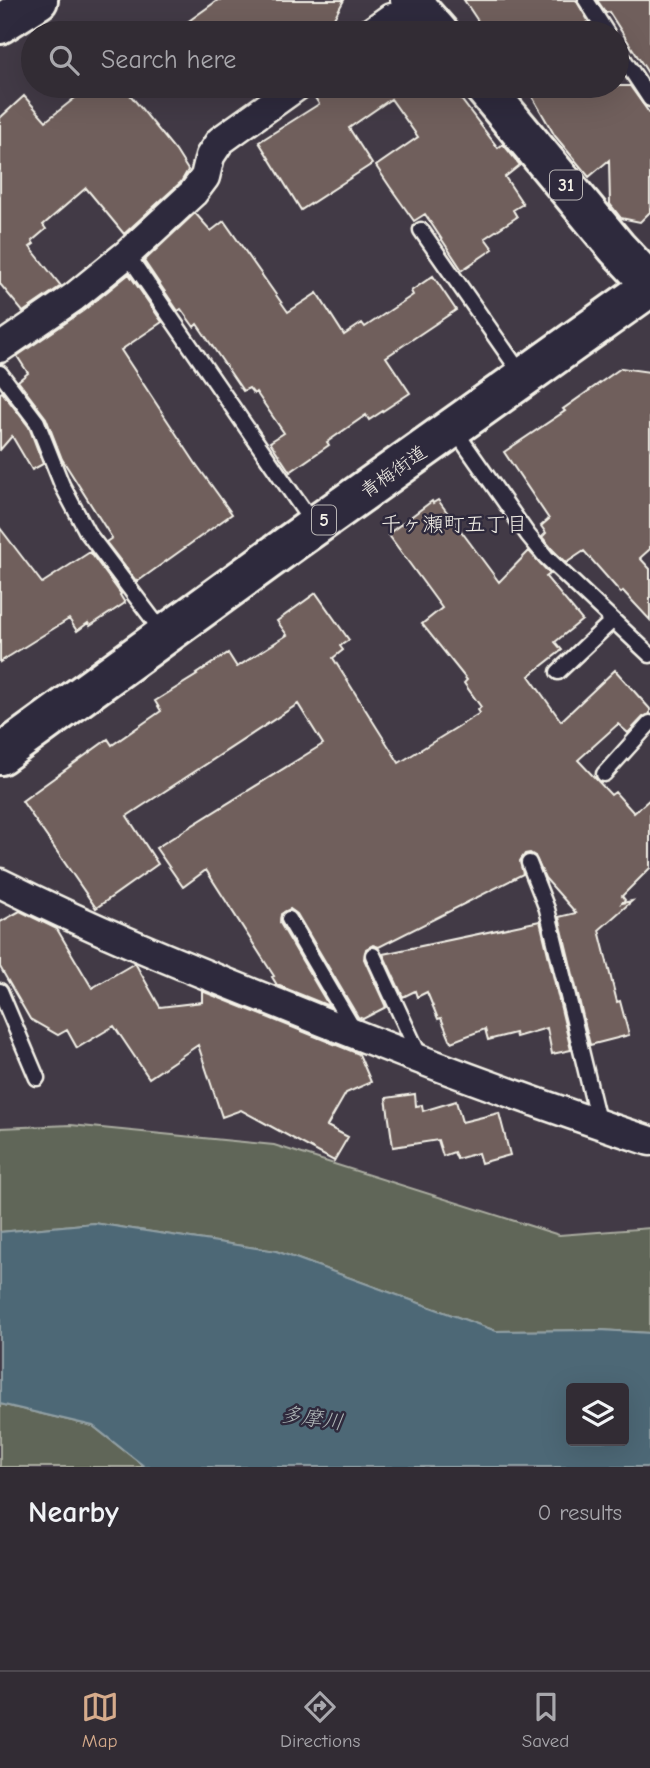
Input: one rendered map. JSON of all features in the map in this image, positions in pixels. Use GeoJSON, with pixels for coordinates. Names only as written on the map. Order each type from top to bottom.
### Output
{"type":"FeatureCollection","features":[{"type":"Feature","properties":{"kind":"main road"},"geometry":{"type":"LineString","coordinates":[[0,24],[38,0]]}},
{"type":"Feature","properties":{"kind":"main road","name":"31"},"geometry":{"type":"LineString","coordinates":[[493,98],[650,285]]}},
{"type":"Feature","properties":{"kind":"main road","name":"青梅街道"},"geometry":{"type":"LineString","coordinates":[[0,755],[650,285]]}},
{"type":"Feature","properties":{"kind":"street"},"geometry":{"type":"LineString","coordinates":[[0,348],[74,297],[127,254],[194,194],[205,177],[210,156],[220,141],[280,98]]}},
{"type":"Feature","properties":{"kind":"street"},"geometry":{"type":"LineString","coordinates":[[0,883],[134,946],[358,1037],[495,1089],[650,1141]]}},
{"type":"Feature","properties":{"kind":"lane"},"geometry":{"type":"LineString","coordinates":[[586,0],[599,21]]}},
{"type":"Feature","properties":{"kind":"lane"},"geometry":{"type":"LineString","coordinates":[[629,67],[650,99]]}},
{"type":"Feature","properties":{"kind":"lane"},"geometry":{"type":"LineString","coordinates":[[421,230],[523,376]]}},
{"type":"Feature","properties":{"kind":"lane"},"geometry":{"type":"LineString","coordinates":[[127,254],[314,527]]}},
{"type":"Feature","properties":{"kind":"lane"},"geometry":{"type":"LineString","coordinates":[[0,373],[37,422],[62,485],[87,532],[165,635]]}},
{"type":"Feature","properties":{"kind":"lane"},"geometry":{"type":"LineString","coordinates":[[453,428],[546,557],[650,655]]}},
{"type":"Feature","properties":{"kind":"lane"},"geometry":{"type":"LineString","coordinates":[[558,672],[611,621]]}},
{"type":"Feature","properties":{"kind":"lane"},"geometry":{"type":"LineString","coordinates":[[604,774],[650,723]]}},
{"type":"Feature","properties":{"kind":"lane"},"geometry":{"type":"LineString","coordinates":[[529,863],[547,908],[599,1125]]}},
{"type":"Feature","properties":{"kind":"lane"},"geometry":{"type":"LineString","coordinates":[[289,919],[358,1037]]}},
{"type":"Feature","properties":{"kind":"lane"},"geometry":{"type":"LineString","coordinates":[[373,955],[422,1060]]}},
{"type":"Feature","properties":{"kind":"lane"},"geometry":{"type":"LineString","coordinates":[[0,991],[37,1079]]}},
{"type":"Feature","properties":{"kind":"green space"},"geometry":{"type":"Polygon","coordinates":[[[71,1125],[274,1145],[559,1235],[650,1228],[650,1333],[600,1330],[496,1331],[276,1251],[94,1223],[0,1232],[0,1128],[71,1125]]]}},
{"type":"Feature","properties":{"kind":"green space"},"geometry":{"type":"Polygon","coordinates":[[[0,1404],[93,1426],[145,1467],[0,1467],[0,1404]]]}},
{"type":"Feature","properties":{"kind":"water","name":"多摩川"},"geometry":{"type":"Polygon","coordinates":[[[94,1223],[276,1251],[496,1331],[600,1330],[650,1333],[650,1467],[145,1467],[93,1426],[0,1404],[0,1232],[94,1223]]]}},
{"type":"Feature","properties":{"kind":"building"},"geometry":{"type":"Polygon","coordinates":[[[218,0],[344,0],[333,21],[189,21],[218,0]]]}},
{"type":"Feature","properties":{"kind":"building"},"geometry":{"type":"Polygon","coordinates":[[[464,0],[576,0],[588,21],[478,21],[464,0]]]}},
{"type":"Feature","properties":{"kind":"building"},"geometry":{"type":"Polygon","coordinates":[[[597,0],[650,0],[650,76],[629,43],[629,21],[615,21],[609,12],[606,13],[597,0]]]}},
{"type":"Feature","properties":{"kind":"building"},"geometry":{"type":"Polygon","coordinates":[[[630,86],[650,114],[650,212],[640,222],[621,218],[610,204],[609,160],[589,177],[555,136],[533,98],[629,98],[630,86]]]}},
{"type":"Feature","properties":{"kind":"building"},"geometry":{"type":"Polygon","coordinates":[[[22,98],[26,98],[46,121],[75,98],[133,98],[188,170],[181,182],[124,234],[86,188],[43,225],[46,229],[32,241],[34,244],[30,247],[61,286],[23,312],[0,284],[0,118],[22,98]]]}},
{"type":"Feature","properties":{"kind":"building"},"geometry":{"type":"Polygon","coordinates":[[[315,98],[460,98],[498,148],[503,144],[520,165],[505,177],[523,204],[513,210],[517,217],[485,238],[493,249],[462,270],[425,214],[414,221],[376,166],[418,137],[391,99],[349,128],[372,164],[301,210],[259,142],[319,104],[315,98]]]}},
{"type":"Feature","properties":{"kind":"building"},"geometry":{"type":"Polygon","coordinates":[[[195,213],[211,231],[224,221],[288,312],[317,293],[344,335],[362,323],[365,327],[413,295],[411,291],[433,276],[456,310],[386,357],[410,393],[369,420],[366,415],[290,472],[270,442],[284,433],[256,392],[254,394],[249,388],[243,391],[197,324],[194,327],[181,309],[178,311],[144,261],[195,213]]]}},
{"type":"Feature","properties":{"kind":"building"},"geometry":{"type":"Polygon","coordinates":[[[129,274],[162,322],[121,350],[232,514],[137,582],[106,542],[112,538],[62,459],[46,418],[18,381],[28,373],[17,356],[83,311],[129,274]]]}},
{"type":"Feature","properties":{"kind":"building"},"geometry":{"type":"Polygon","coordinates":[[[621,368],[650,372],[650,549],[640,558],[650,569],[650,620],[623,591],[621,593],[584,551],[566,563],[553,550],[542,537],[546,533],[541,526],[549,519],[504,452],[565,411],[563,409],[621,368]]]}},
{"type":"Feature","properties":{"kind":"building"},"geometry":{"type":"Polygon","coordinates":[[[2,392],[29,427],[43,464],[32,470],[12,436],[0,450],[2,392]]]}},
{"type":"Feature","properties":{"kind":"building"},"geometry":{"type":"Polygon","coordinates":[[[438,500],[499,582],[529,551],[550,574],[546,577],[582,620],[555,642],[562,650],[529,676],[561,721],[615,670],[650,709],[650,714],[643,717],[628,733],[618,724],[578,760],[611,795],[615,792],[634,813],[650,799],[650,868],[622,896],[625,900],[622,903],[632,901],[599,930],[617,1002],[620,1001],[629,1035],[590,1045],[559,917],[576,913],[545,878],[535,856],[530,853],[525,854],[520,861],[523,874],[379,947],[373,945],[366,949],[364,959],[386,1007],[363,1019],[358,1017],[297,914],[290,909],[281,914],[280,923],[329,1006],[277,985],[272,977],[274,976],[206,870],[183,887],[156,848],[323,744],[298,704],[127,816],[158,864],[96,908],[22,801],[108,739],[112,745],[161,711],[155,701],[228,653],[237,667],[287,635],[277,621],[316,593],[349,640],[340,646],[343,650],[333,658],[399,763],[480,713],[478,710],[481,707],[464,683],[467,680],[422,624],[442,608],[388,534],[432,501],[433,503],[438,500]]]}},
{"type":"Feature","properties":{"kind":"building"},"geometry":{"type":"Polygon","coordinates":[[[0,528],[42,583],[90,552],[125,603],[90,626],[88,623],[77,631],[69,619],[0,662],[0,528]]]}},
{"type":"Feature","properties":{"kind":"building"},"geometry":{"type":"Polygon","coordinates":[[[20,911],[57,929],[92,988],[135,963],[160,1007],[202,1002],[202,991],[359,1054],[371,1082],[346,1093],[327,1126],[348,1137],[334,1161],[241,1110],[222,1117],[198,1045],[149,1078],[114,1026],[77,1048],[67,1030],[58,1035],[30,1019],[0,967],[0,922],[20,911]]]}},
{"type":"Feature","properties":{"kind":"building"},"geometry":{"type":"Polygon","coordinates":[[[540,921],[571,1050],[552,1054],[547,1028],[516,1037],[515,1033],[488,1040],[485,1029],[451,1042],[427,992],[417,997],[415,991],[403,997],[383,954],[540,921]]]}},
{"type":"Feature","properties":{"kind":"building"},"geometry":{"type":"Polygon","coordinates":[[[415,1094],[416,1106],[422,1105],[423,1111],[456,1101],[462,1122],[499,1113],[510,1155],[481,1163],[478,1153],[457,1159],[454,1152],[443,1156],[438,1140],[393,1147],[386,1098],[415,1094]]]}},
{"type":"Feature","properties":{"kind":"district","name":"千ヶ瀬町五丁目"},"geometry":{"type":"Point","coordinates":[454,524]}}]}
